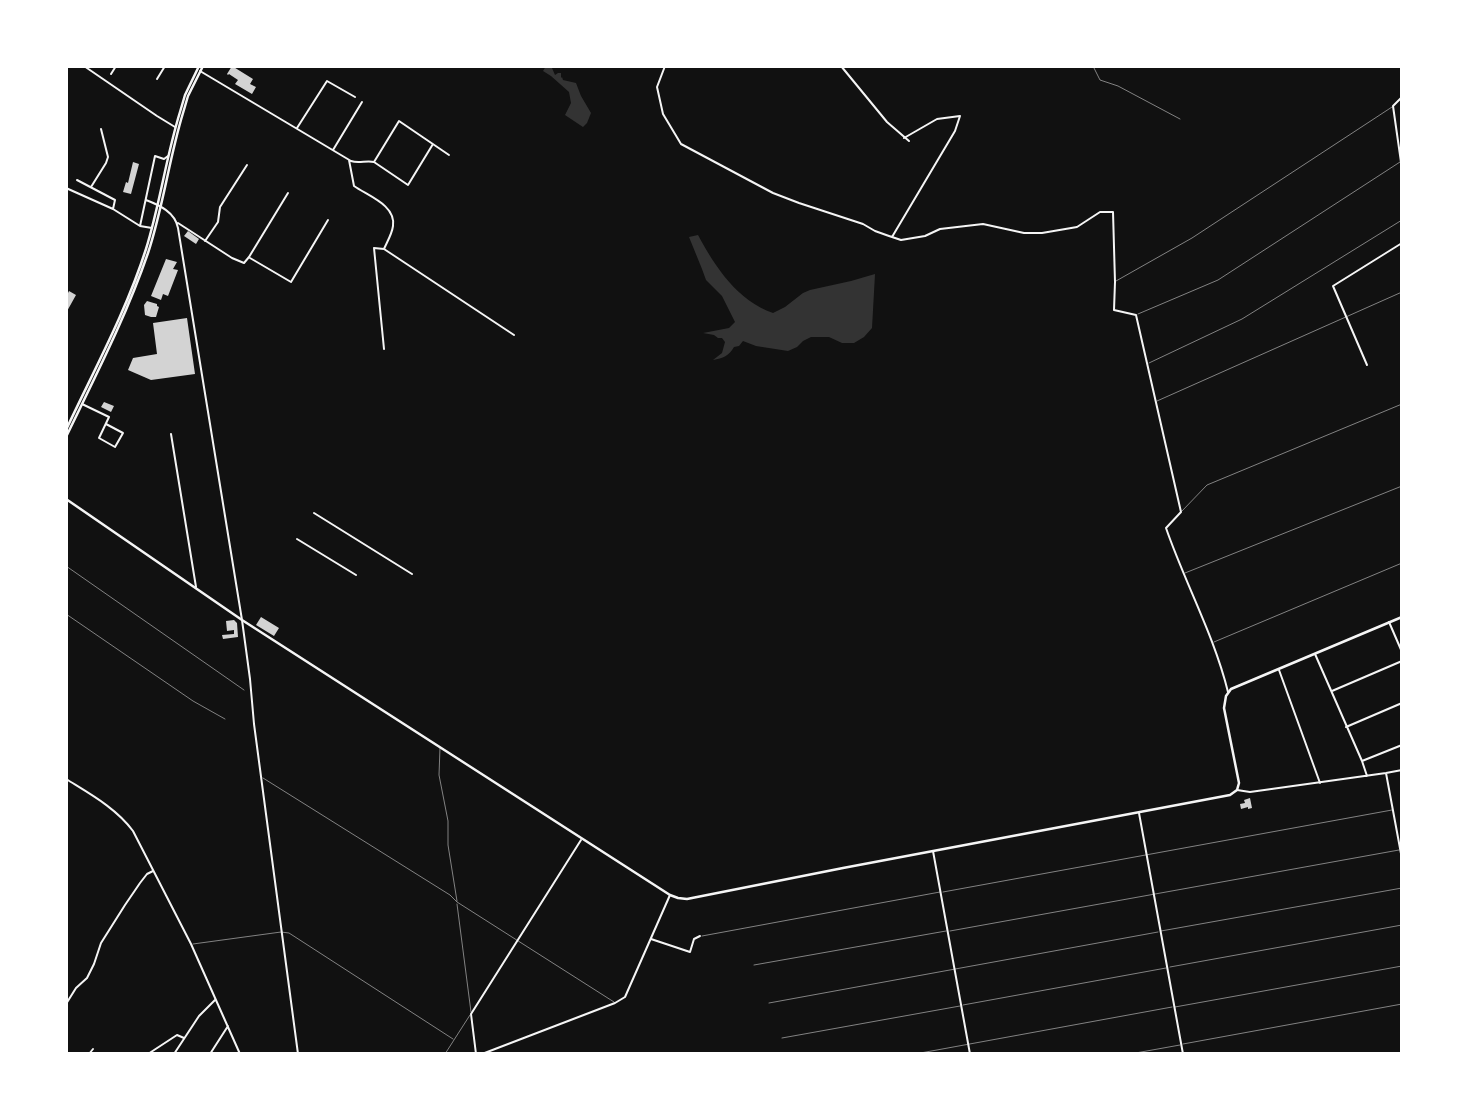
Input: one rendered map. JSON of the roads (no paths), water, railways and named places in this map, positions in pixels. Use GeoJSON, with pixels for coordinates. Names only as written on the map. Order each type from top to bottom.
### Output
{"type":"FeatureCollection","features":[{"type":"Feature","properties":{"kind":"main road"},"geometry":{"type":"LineString","coordinates":[[66,430],[122,315],[159,206],[168,156],[185,95],[200,68]]}},
{"type":"Feature","properties":{"kind":"main road"},"geometry":{"type":"LineString","coordinates":[[66,437],[122,315],[148,251],[177,131],[188,96],[200,68]]}},
{"type":"Feature","properties":{"kind":"main road"},"geometry":{"type":"LineString","coordinates":[[66,499],[242,620],[670,895],[687,899],[1234,794],[1240,783],[1224,708],[1224,700],[1228,692],[1235,687],[1402,617]]}},
{"type":"Feature","properties":{"kind":"street"},"geometry":{"type":"LineString","coordinates":[[84,66],[175,127]]}},
{"type":"Feature","properties":{"kind":"street"},"geometry":{"type":"LineString","coordinates":[[111,74],[116,66]]}},
{"type":"Feature","properties":{"kind":"street"},"geometry":{"type":"LineString","coordinates":[[157,79],[165,66]]}},
{"type":"Feature","properties":{"kind":"street"},"geometry":{"type":"LineString","coordinates":[[194,66],[349,160],[356,163],[368,160],[374,162],[408,185],[433,144]]}},
{"type":"Feature","properties":{"kind":"street"},"geometry":{"type":"LineString","coordinates":[[664,66],[656,87],[663,114],[680,144],[773,193],[863,224],[875,231],[901,240],[925,236],[940,229],[983,224],[1024,233],[1042,233],[1077,227],[1100,212],[1112,212],[1114,310],[1136,315],[1181,512],[1166,528],[1212,643],[1228,692]]}},
{"type":"Feature","properties":{"kind":"street"},"geometry":{"type":"LineString","coordinates":[[841,66],[887,122],[909,142]]}},
{"type":"Feature","properties":{"kind":"street"},"geometry":{"type":"LineString","coordinates":[[297,128],[327,82],[355,97]]}},
{"type":"Feature","properties":{"kind":"street"},"geometry":{"type":"LineString","coordinates":[[1402,97],[1394,106],[1402,170]]}},
{"type":"Feature","properties":{"kind":"street"},"geometry":{"type":"LineString","coordinates":[[333,150],[362,102]]}},
{"type":"Feature","properties":{"kind":"street"},"geometry":{"type":"LineString","coordinates":[[892,237],[955,131],[960,116],[938,119],[904,138]]}},
{"type":"Feature","properties":{"kind":"street"},"geometry":{"type":"LineString","coordinates":[[374,162],[399,122],[449,155]]}},
{"type":"Feature","properties":{"kind":"street"},"geometry":{"type":"LineString","coordinates":[[91,187],[108,158],[101,129]]}},
{"type":"Feature","properties":{"kind":"street"},"geometry":{"type":"LineString","coordinates":[[140,226],[155,156],[164,159],[168,156]]}},
{"type":"Feature","properties":{"kind":"street"},"geometry":{"type":"LineString","coordinates":[[349,160],[354,186],[380,201],[392,214],[393,227],[384,249]]}},
{"type":"Feature","properties":{"kind":"street"},"geometry":{"type":"LineString","coordinates":[[206,241],[218,222],[220,207],[247,165]]}},
{"type":"Feature","properties":{"kind":"street"},"geometry":{"type":"LineString","coordinates":[[77,180],[115,200],[113,209]]}},
{"type":"Feature","properties":{"kind":"street"},"geometry":{"type":"LineString","coordinates":[[66,188],[113,209],[140,226],[152,228]]}},
{"type":"Feature","properties":{"kind":"street"},"geometry":{"type":"LineString","coordinates":[[146,200],[170,213],[177,222],[232,258],[244,263],[288,193]]}},
{"type":"Feature","properties":{"kind":"street"},"geometry":{"type":"LineString","coordinates":[[249,257],[291,282],[328,220]]}},
{"type":"Feature","properties":{"kind":"street"},"geometry":{"type":"LineString","coordinates":[[177,222],[242,620],[298,1054]]}},
{"type":"Feature","properties":{"kind":"street"},"geometry":{"type":"LineString","coordinates":[[1367,365],[1333,286],[1402,243]]}},
{"type":"Feature","properties":{"kind":"street"},"geometry":{"type":"LineString","coordinates":[[384,349],[374,248],[384,249],[514,335]]}},
{"type":"Feature","properties":{"kind":"street"},"geometry":{"type":"LineString","coordinates":[[82,404],[109,417],[99,438],[115,447],[123,433],[106,424]]}},
{"type":"Feature","properties":{"kind":"street"},"geometry":{"type":"LineString","coordinates":[[171,434],[197,590]]}},
{"type":"Feature","properties":{"kind":"street"},"geometry":{"type":"LineString","coordinates":[[314,513],[412,574]]}},
{"type":"Feature","properties":{"kind":"street"},"geometry":{"type":"LineString","coordinates":[[297,539],[356,575]]}},
{"type":"Feature","properties":{"kind":"street"},"geometry":{"type":"LineString","coordinates":[[1389,622],[1402,652]]}},
{"type":"Feature","properties":{"kind":"street"},"geometry":{"type":"LineString","coordinates":[[1315,654],[1367,776]]}},
{"type":"Feature","properties":{"kind":"street"},"geometry":{"type":"LineString","coordinates":[[1332,691],[1402,661]]}},
{"type":"Feature","properties":{"kind":"street"},"geometry":{"type":"LineString","coordinates":[[1279,670],[1320,783]]}},
{"type":"Feature","properties":{"kind":"street"},"geometry":{"type":"LineString","coordinates":[[1346,727],[1402,703]]}},
{"type":"Feature","properties":{"kind":"street"},"geometry":{"type":"LineString","coordinates":[[1362,761],[1402,745]]}},
{"type":"Feature","properties":{"kind":"street"},"geometry":{"type":"LineString","coordinates":[[1237,790],[1250,792],[1386,774],[1402,770]]}},
{"type":"Feature","properties":{"kind":"street"},"geometry":{"type":"LineString","coordinates":[[1386,774],[1402,858]]}},
{"type":"Feature","properties":{"kind":"street"},"geometry":{"type":"LineString","coordinates":[[66,779],[111,808],[127,822],[133,831],[191,944],[240,1054]]}},
{"type":"Feature","properties":{"kind":"street"},"geometry":{"type":"LineString","coordinates":[[1139,813],[1182,1054]]}},
{"type":"Feature","properties":{"kind":"street"},"geometry":{"type":"LineString","coordinates":[[476,1054],[471,1014],[581,840]]}},
{"type":"Feature","properties":{"kind":"street"},"geometry":{"type":"LineString","coordinates":[[933,851],[970,1054]]}},
{"type":"Feature","properties":{"kind":"street"},"geometry":{"type":"LineString","coordinates":[[66,1004],[76,988],[87,978],[101,943],[120,913],[147,874],[154,871]]}},
{"type":"Feature","properties":{"kind":"street"},"geometry":{"type":"LineString","coordinates":[[482,1054],[614,1003],[625,997],[670,895]]}},
{"type":"Feature","properties":{"kind":"street"},"geometry":{"type":"LineString","coordinates":[[651,939],[690,952],[694,939],[700,936]]}},
{"type":"Feature","properties":{"kind":"street"},"geometry":{"type":"LineString","coordinates":[[174,1054],[204,1009],[216,1000]]}},
{"type":"Feature","properties":{"kind":"street"},"geometry":{"type":"LineString","coordinates":[[210,1054],[228,1026]]}},
{"type":"Feature","properties":{"kind":"street"},"geometry":{"type":"LineString","coordinates":[[148,1054],[177,1035],[184,1038]]}},
{"type":"Feature","properties":{"kind":"street"},"geometry":{"type":"LineString","coordinates":[[89,1054],[93,1048]]}},
{"type":"Feature","properties":{"kind":"lane"},"geometry":{"type":"LineString","coordinates":[[1094,66],[1100,80],[1118,86],[1180,119]]}},
{"type":"Feature","properties":{"kind":"lane"},"geometry":{"type":"LineString","coordinates":[[1114,282],[1192,238],[1394,106]]}},
{"type":"Feature","properties":{"kind":"lane"},"geometry":{"type":"LineString","coordinates":[[1136,315],[1218,280],[1401,161]]}},
{"type":"Feature","properties":{"kind":"lane"},"geometry":{"type":"LineString","coordinates":[[1147,364],[1242,319],[1402,220]]}},
{"type":"Feature","properties":{"kind":"lane"},"geometry":{"type":"LineString","coordinates":[[1156,402],[1402,292]]}},
{"type":"Feature","properties":{"kind":"lane"},"geometry":{"type":"LineString","coordinates":[[1181,512],[1207,485],[1402,404]]}},
{"type":"Feature","properties":{"kind":"lane"},"geometry":{"type":"LineString","coordinates":[[1184,574],[1402,486]]}},
{"type":"Feature","properties":{"kind":"lane"},"geometry":{"type":"LineString","coordinates":[[1212,643],[1402,563]]}},
{"type":"Feature","properties":{"kind":"lane"},"geometry":{"type":"LineString","coordinates":[[66,566],[244,690]]}},
{"type":"Feature","properties":{"kind":"lane"},"geometry":{"type":"LineString","coordinates":[[66,614],[193,701],[225,719]]}},
{"type":"Feature","properties":{"kind":"lane"},"geometry":{"type":"LineString","coordinates":[[440,747],[439,775],[448,822],[448,845],[471,1014],[445,1054]]}},
{"type":"Feature","properties":{"kind":"lane"},"geometry":{"type":"LineString","coordinates":[[262,778],[450,895],[457,902],[614,1003]]}},
{"type":"Feature","properties":{"kind":"lane"},"geometry":{"type":"LineString","coordinates":[[700,936],[1393,810]]}},
{"type":"Feature","properties":{"kind":"lane"},"geometry":{"type":"LineString","coordinates":[[754,966],[1400,850]]}},
{"type":"Feature","properties":{"kind":"lane"},"geometry":{"type":"LineString","coordinates":[[769,1003],[1402,888]]}},
{"type":"Feature","properties":{"kind":"lane"},"geometry":{"type":"LineString","coordinates":[[782,1038],[1402,925]]}},
{"type":"Feature","properties":{"kind":"lane"},"geometry":{"type":"LineString","coordinates":[[191,944],[281,932],[289,933],[454,1040]]}},
{"type":"Feature","properties":{"kind":"lane"},"geometry":{"type":"LineString","coordinates":[[916,1054],[1402,966]]}},
{"type":"Feature","properties":{"kind":"lane"},"geometry":{"type":"LineString","coordinates":[[1130,1054],[1402,1004]]}}]}
